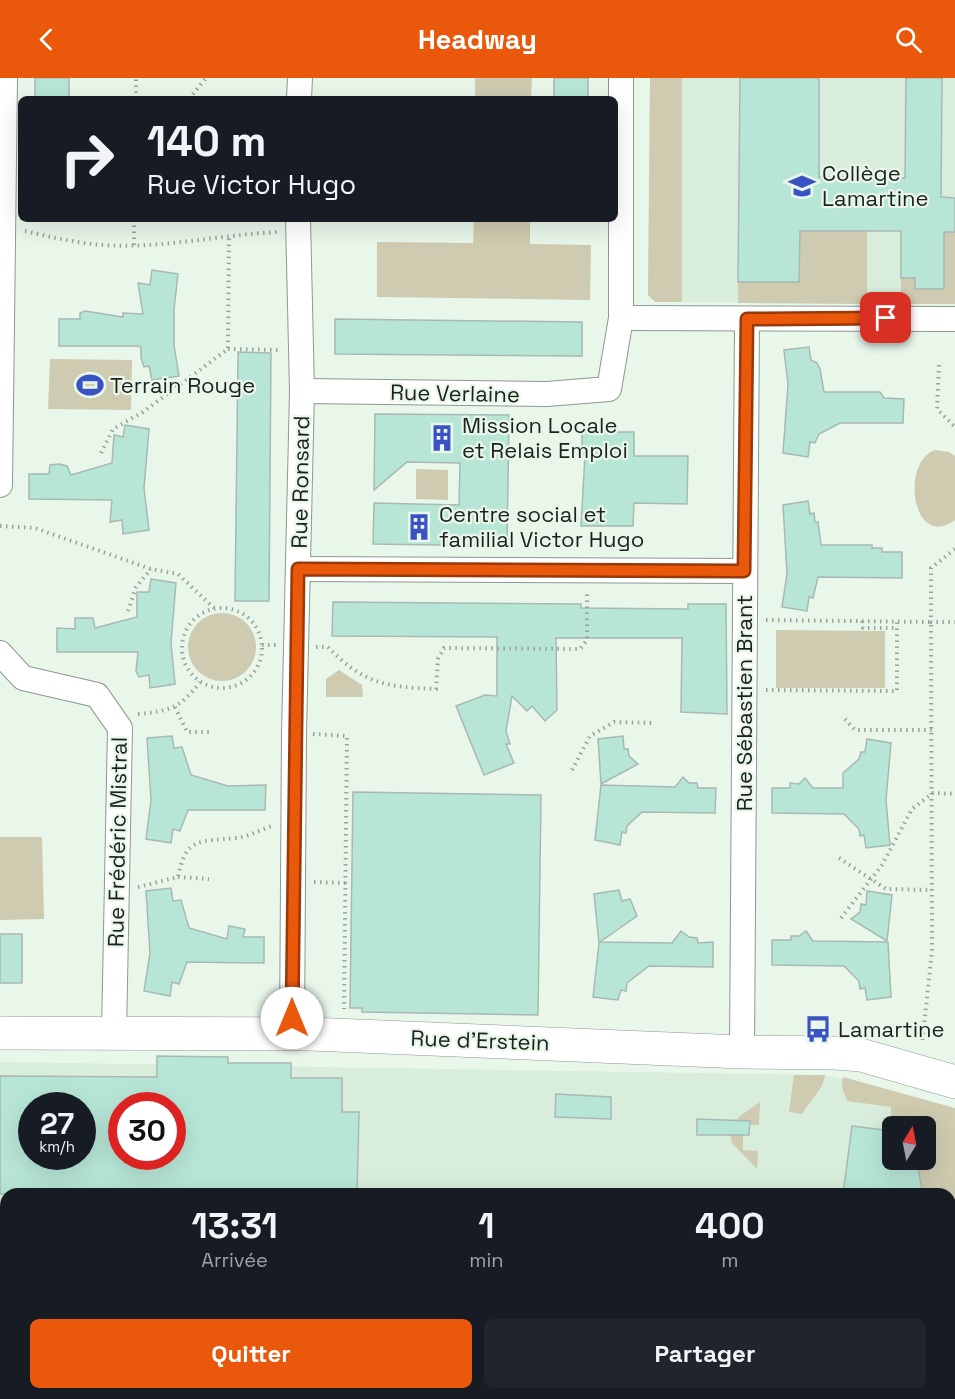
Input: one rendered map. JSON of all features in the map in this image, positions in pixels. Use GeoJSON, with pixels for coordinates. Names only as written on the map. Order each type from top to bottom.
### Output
{"type":"FeatureCollection","features":[{"type":"Feature","properties":{"kind":"street"},"geometry":{"type":"LineString","coordinates":[[0,485],[5,78]]}},
{"type":"Feature","properties":{"kind":"street"},"geometry":{"type":"LineString","coordinates":[[299,96],[300,78]]}},
{"type":"Feature","properties":{"kind":"street"},"geometry":{"type":"LineString","coordinates":[[621,78],[621,318],[955,319]]}},
{"type":"Feature","properties":{"kind":"street","name":"Rue Ronsard"},"geometry":{"type":"LineString","coordinates":[[292,1034],[294,734],[302,391],[298,225]]}},
{"type":"Feature","properties":{"kind":"street","name":"Rue Verlaine"},"geometry":{"type":"LineString","coordinates":[[302,391],[547,394],[609,389],[621,318]]}},
{"type":"Feature","properties":{"kind":"street","name":"Rue Sébastien Brant"},"geometry":{"type":"LineString","coordinates":[[741,1052],[747,319]]}},
{"type":"Feature","properties":{"kind":"street"},"geometry":{"type":"LineString","coordinates":[[298,569],[744,571]]}},
{"type":"Feature","properties":{"kind":"street","name":"Rue Frédéric Mistral"},"geometry":{"type":"LineString","coordinates":[[0,653],[23,678],[97,695],[120,728],[114,1034]]}},
{"type":"Feature","properties":{"kind":"street","name":"Rue d'Erstein"},"geometry":{"type":"LineString","coordinates":[[0,1033],[292,1034],[861,1056],[955,1082]]}},
{"type":"Feature","properties":{"kind":"path"},"geometry":{"type":"LineString","coordinates":[[136,78],[136,96]]}},
{"type":"Feature","properties":{"kind":"path"},"geometry":{"type":"LineString","coordinates":[[191,96],[206,78]]}},
{"type":"Feature","properties":{"kind":"path"},"geometry":{"type":"LineString","coordinates":[[134,222],[134,245]]}},
{"type":"Feature","properties":{"kind":"path"},"geometry":{"type":"LineString","coordinates":[[4,230],[25,231],[104,245],[134,245],[230,237],[298,225]]}},
{"type":"Feature","properties":{"kind":"path"},"geometry":{"type":"LineString","coordinates":[[228,349],[230,237]]}},
{"type":"Feature","properties":{"kind":"path"},"geometry":{"type":"LineString","coordinates":[[101,453],[113,429],[143,412],[228,349],[302,350]]}},
{"type":"Feature","properties":{"kind":"path"},"geometry":{"type":"LineString","coordinates":[[939,365],[937,409],[955,427]]}},
{"type":"Feature","properties":{"kind":"path"},"geometry":{"type":"LineString","coordinates":[[0,526],[35,528],[151,569],[178,574],[214,608]]}},
{"type":"Feature","properties":{"kind":"path"},"geometry":{"type":"LineString","coordinates":[[922,1044],[932,951],[931,568],[955,549]]}},
{"type":"Feature","properties":{"kind":"path"},"geometry":{"type":"LineString","coordinates":[[128,611],[136,587],[151,569]]}},
{"type":"Feature","properties":{"kind":"path"},"geometry":{"type":"LineString","coordinates":[[328,647],[342,661],[370,681],[393,688],[436,689],[438,659],[444,648],[580,649],[587,640],[588,571]]}},
{"type":"Feature","properties":{"kind":"path"},"geometry":{"type":"LineString","coordinates":[[214,608],[233,609],[250,618],[258,629],[262,642],[262,654],[254,672],[239,684],[226,688],[212,687],[200,682],[187,667],[181,647],[184,633],[191,622],[201,613],[214,608]]}},
{"type":"Feature","properties":{"kind":"path"},"geometry":{"type":"LineString","coordinates":[[762,620],[955,622]]}},
{"type":"Feature","properties":{"kind":"path"},"geometry":{"type":"LineString","coordinates":[[862,621],[863,628],[897,628]]}},
{"type":"Feature","properties":{"kind":"path"},"geometry":{"type":"LineString","coordinates":[[762,690],[897,691],[897,621]]}},
{"type":"Feature","properties":{"kind":"path"},"geometry":{"type":"LineString","coordinates":[[112,717],[165,712],[185,701],[200,682]]}},
{"type":"Feature","properties":{"kind":"path"},"geometry":{"type":"LineString","coordinates":[[175,706],[187,732],[209,732]]}},
{"type":"Feature","properties":{"kind":"path"},"geometry":{"type":"LineString","coordinates":[[844,719],[855,730],[932,730]]}},
{"type":"Feature","properties":{"kind":"path"},"geometry":{"type":"LineString","coordinates":[[572,770],[590,736],[614,722],[654,723]]}},
{"type":"Feature","properties":{"kind":"path"},"geometry":{"type":"LineString","coordinates":[[294,734],[347,735],[344,1016]]}},
{"type":"Feature","properties":{"kind":"path"},"geometry":{"type":"LineString","coordinates":[[841,918],[882,865],[912,809],[933,793],[955,794]]}},
{"type":"Feature","properties":{"kind":"path"},"geometry":{"type":"LineString","coordinates":[[178,877],[182,856],[192,845],[204,839],[238,838],[293,818]]}},
{"type":"Feature","properties":{"kind":"path"},"geometry":{"type":"LineString","coordinates":[[839,858],[886,889],[932,890]]}},
{"type":"Feature","properties":{"kind":"path"},"geometry":{"type":"LineString","coordinates":[[117,886],[138,887],[178,877],[208,879]]}},
{"type":"Feature","properties":{"kind":"path"},"geometry":{"type":"LineString","coordinates":[[292,881],[346,883]]}},
{"type":"Feature","properties":{"kind":"shaded area"},"geometry":{"type":"Polygon","coordinates":[[[475,78],[532,78],[531,96],[475,96],[475,78]]]}},
{"type":"Feature","properties":{"kind":"shaded area","name":"Collège Lamartine"},"geometry":{"type":"Polygon","coordinates":[[[650,78],[955,78],[955,304],[655,302],[648,295],[650,78]]]}},
{"type":"Feature","properties":{"kind":"shaded area"},"geometry":{"type":"Polygon","coordinates":[[[650,78],[682,78],[682,302],[655,302],[648,295],[650,78]]]}},
{"type":"Feature","properties":{"kind":"shaded area"},"geometry":{"type":"Polygon","coordinates":[[[474,222],[530,222],[530,244],[591,245],[590,300],[377,297],[377,242],[473,243],[474,222]]]}},
{"type":"Feature","properties":{"kind":"shaded area"},"geometry":{"type":"Polygon","coordinates":[[[800,231],[867,231],[867,304],[738,303],[738,282],[799,282],[800,231]]]}},
{"type":"Feature","properties":{"kind":"shaded area"},"geometry":{"type":"Polygon","coordinates":[[[939,231],[955,232],[955,304],[901,304],[901,278],[915,278],[915,289],[944,289],[944,244],[939,231]]]}},
{"type":"Feature","properties":{"kind":"shaded area","name":"Terrain Rouge"},"geometry":{"type":"Polygon","coordinates":[[[50,359],[132,360],[131,410],[48,409],[50,359]]]}},
{"type":"Feature","properties":{"kind":"shaded area"},"geometry":{"type":"Polygon","coordinates":[[[935,450],[949,452],[955,456],[955,520],[940,526],[929,524],[921,515],[916,501],[915,486],[917,470],[924,458],[935,450]]]}},
{"type":"Feature","properties":{"kind":"shaded area"},"geometry":{"type":"Polygon","coordinates":[[[416,469],[448,470],[448,500],[416,499],[416,469]]]}},
{"type":"Feature","properties":{"kind":"shaded area"},"geometry":{"type":"Polygon","coordinates":[[[215,613],[229,613],[241,618],[251,628],[256,647],[251,666],[241,676],[229,681],[215,681],[203,676],[193,666],[188,654],[188,640],[193,628],[203,618],[215,613]]]}},
{"type":"Feature","properties":{"kind":"shaded area"},"geometry":{"type":"Polygon","coordinates":[[[776,630],[885,631],[885,688],[776,688],[776,630]]]}},
{"type":"Feature","properties":{"kind":"shaded area"},"geometry":{"type":"Polygon","coordinates":[[[339,670],[362,685],[363,697],[326,697],[326,679],[339,670]]]}},
{"type":"Feature","properties":{"kind":"shaded area"},"geometry":{"type":"Polygon","coordinates":[[[0,837],[42,837],[44,919],[0,920],[0,837]]]}},
{"type":"Feature","properties":{"kind":"shaded area"},"geometry":{"type":"Polygon","coordinates":[[[0,1062],[825,1075],[914,1097],[900,1116],[882,1116],[882,1170],[928,1170],[933,1188],[0,1188],[0,1062]]]}},
{"type":"Feature","properties":{"kind":"shaded area"},"geometry":{"type":"Polygon","coordinates":[[[794,1075],[825,1075],[819,1090],[802,1114],[789,1112],[794,1075]]]}},
{"type":"Feature","properties":{"kind":"shaded area"},"geometry":{"type":"Polygon","coordinates":[[[843,1077],[955,1108],[955,1188],[922,1188],[918,1170],[936,1170],[936,1116],[891,1116],[891,1107],[847,1101],[842,1087],[843,1077]]]}},
{"type":"Feature","properties":{"kind":"shaded area"},"geometry":{"type":"Polygon","coordinates":[[[760,1102],[759,1125],[743,1125],[743,1150],[758,1151],[757,1169],[732,1143],[729,1129],[740,1116],[760,1102]]]}},
{"type":"Feature","properties":{"kind":"building"},"geometry":{"type":"Polygon","coordinates":[[[35,78],[69,78],[69,96],[35,96],[35,78]]]}},
{"type":"Feature","properties":{"kind":"building"},"geometry":{"type":"Polygon","coordinates":[[[554,78],[588,78],[588,96],[554,96],[554,78]]]}},
{"type":"Feature","properties":{"kind":"building"},"geometry":{"type":"Polygon","coordinates":[[[740,78],[819,78],[819,177],[905,178],[906,78],[942,78],[941,197],[955,198],[955,232],[944,232],[944,289],[915,289],[915,278],[901,278],[901,231],[800,231],[799,282],[738,282],[740,78]]]}},
{"type":"Feature","properties":{"kind":"building"},"geometry":{"type":"Polygon","coordinates":[[[152,270],[178,274],[174,309],[174,345],[179,376],[152,380],[149,366],[144,367],[141,358],[141,347],[137,346],[59,346],[59,319],[80,319],[80,313],[85,311],[123,317],[123,313],[143,314],[138,283],[150,285],[152,270]]]}},
{"type":"Feature","properties":{"kind":"building"},"geometry":{"type":"Polygon","coordinates":[[[335,319],[582,322],[582,356],[335,354],[335,319]]]}},
{"type":"Feature","properties":{"kind":"building"},"geometry":{"type":"Polygon","coordinates":[[[809,347],[811,360],[817,363],[820,369],[824,392],[880,392],[884,398],[904,399],[903,423],[840,423],[819,434],[815,443],[810,442],[808,457],[783,453],[788,384],[784,350],[809,347]]]}},
{"type":"Feature","properties":{"kind":"building"},"geometry":{"type":"Polygon","coordinates":[[[238,352],[271,353],[269,601],[235,601],[238,352]]]}},
{"type":"Feature","properties":{"kind":"building"},"geometry":{"type":"Polygon","coordinates":[[[375,414],[509,415],[507,546],[373,544],[374,503],[459,505],[460,463],[407,462],[374,490],[375,414]]]}},
{"type":"Feature","properties":{"kind":"building"},"geometry":{"type":"Polygon","coordinates":[[[125,425],[149,429],[144,488],[149,530],[123,534],[122,520],[110,522],[112,500],[29,499],[29,474],[49,474],[50,465],[59,464],[67,466],[71,475],[112,463],[114,435],[123,437],[125,425]]]}},
{"type":"Feature","properties":{"kind":"building"},"geometry":{"type":"Polygon","coordinates":[[[582,432],[634,432],[634,456],[688,456],[687,504],[634,503],[633,526],[581,526],[585,455],[582,455],[582,432]]]}},
{"type":"Feature","properties":{"kind":"building"},"geometry":{"type":"Polygon","coordinates":[[[808,501],[810,514],[814,513],[815,522],[818,522],[821,545],[872,545],[872,548],[882,548],[882,552],[902,552],[902,578],[818,577],[813,598],[809,597],[807,611],[782,607],[787,574],[783,505],[808,501]]]}},
{"type":"Feature","properties":{"kind":"building"},"geometry":{"type":"Polygon","coordinates":[[[151,579],[176,583],[171,643],[175,684],[150,688],[149,675],[139,677],[136,671],[138,652],[57,652],[57,628],[75,629],[75,618],[93,618],[95,628],[137,617],[137,592],[149,592],[151,579]]]}},
{"type":"Feature","properties":{"kind":"building"},"geometry":{"type":"Polygon","coordinates":[[[333,602],[581,604],[581,608],[688,609],[688,604],[726,604],[727,714],[681,712],[682,638],[556,638],[557,710],[545,721],[532,706],[527,711],[512,696],[506,731],[510,744],[506,744],[514,763],[484,775],[456,706],[485,695],[497,696],[497,637],[332,636],[333,602]]]}},
{"type":"Feature","properties":{"kind":"building"},"geometry":{"type":"Polygon","coordinates":[[[172,736],[174,748],[182,747],[191,775],[228,786],[266,785],[265,810],[188,810],[180,831],[173,829],[171,843],[146,839],[151,800],[147,738],[172,736]]]}},
{"type":"Feature","properties":{"kind":"building"},"geometry":{"type":"Polygon","coordinates":[[[623,736],[624,749],[628,749],[629,756],[638,764],[601,784],[598,739],[623,736]]]}},
{"type":"Feature","properties":{"kind":"building"},"geometry":{"type":"Polygon","coordinates":[[[867,739],[891,743],[886,800],[890,845],[866,848],[864,835],[860,836],[859,829],[844,814],[772,813],[772,788],[790,788],[790,783],[799,784],[805,778],[813,788],[843,788],[843,773],[859,759],[861,752],[865,752],[867,739]]]}},
{"type":"Feature","properties":{"kind":"building"},"geometry":{"type":"Polygon","coordinates":[[[683,777],[689,783],[697,783],[698,788],[716,788],[715,813],[642,812],[627,826],[626,833],[622,832],[620,845],[595,840],[601,785],[675,787],[683,777]]]}},
{"type":"Feature","properties":{"kind":"building"},"geometry":{"type":"Polygon","coordinates":[[[353,792],[541,795],[538,1015],[362,1012],[362,1008],[350,1008],[353,792]]]}},
{"type":"Feature","properties":{"kind":"building"},"geometry":{"type":"Polygon","coordinates":[[[171,888],[173,901],[181,900],[189,928],[227,939],[229,926],[245,929],[243,937],[264,937],[264,963],[187,962],[179,984],[172,982],[170,996],[144,991],[150,953],[146,891],[171,888]]]}},
{"type":"Feature","properties":{"kind":"building"},"geometry":{"type":"Polygon","coordinates":[[[619,890],[622,901],[630,899],[637,916],[600,942],[672,943],[681,931],[689,937],[697,938],[698,943],[713,942],[713,967],[649,966],[627,983],[626,991],[621,990],[618,1000],[593,997],[599,943],[594,894],[619,890]]]}},
{"type":"Feature","properties":{"kind":"building"},"geometry":{"type":"Polygon","coordinates":[[[867,891],[892,895],[887,941],[851,919],[860,912],[861,904],[866,905],[867,891]]]}},
{"type":"Feature","properties":{"kind":"building"},"geometry":{"type":"Polygon","coordinates":[[[806,931],[813,941],[888,942],[891,997],[867,1000],[865,988],[860,989],[859,981],[844,966],[772,965],[772,940],[791,940],[791,936],[799,936],[806,931]]]}},
{"type":"Feature","properties":{"kind":"building"},"geometry":{"type":"Polygon","coordinates":[[[0,934],[22,934],[22,983],[0,983],[0,934]]]}},
{"type":"Feature","properties":{"kind":"building"},"geometry":{"type":"Polygon","coordinates":[[[157,1056],[228,1057],[228,1063],[291,1063],[291,1078],[342,1078],[342,1112],[359,1112],[357,1188],[0,1188],[0,1076],[157,1077],[157,1056]]]}},
{"type":"Feature","properties":{"kind":"building"},"geometry":{"type":"Polygon","coordinates":[[[556,1094],[611,1097],[611,1119],[555,1117],[556,1094]]]}},
{"type":"Feature","properties":{"kind":"building"},"geometry":{"type":"Polygon","coordinates":[[[697,1119],[750,1121],[749,1135],[697,1135],[697,1119]]]}},
{"type":"Feature","properties":{"kind":"building"},"geometry":{"type":"Polygon","coordinates":[[[852,1126],[882,1130],[882,1170],[918,1170],[922,1188],[844,1188],[852,1126]]]}},
{"type":"Feature","properties":{"kind":"place","name":"Collège Lamartine"},"geometry":{"type":"Point","coordinates":[802,186]}},
{"type":"Feature","properties":{"kind":"place","name":"Terrain Rouge"},"geometry":{"type":"Point","coordinates":[90,385]}},
{"type":"Feature","properties":{"kind":"place","name":"Mission Locale et Relais Emploi"},"geometry":{"type":"Point","coordinates":[442,438]}},
{"type":"Feature","properties":{"kind":"place","name":"Centre social et familial Victor Hugo"},"geometry":{"type":"Point","coordinates":[419,527]}},
{"type":"Feature","properties":{"kind":"place","name":"Lamartine"},"geometry":{"type":"Point","coordinates":[818,1029]}},
{"type":"Feature","properties":{"kind":"route"},"geometry":{"type":"LineString","coordinates":[[292,1018],[292,881],[298,569],[744,571],[747,319],[886,318]]}}]}
